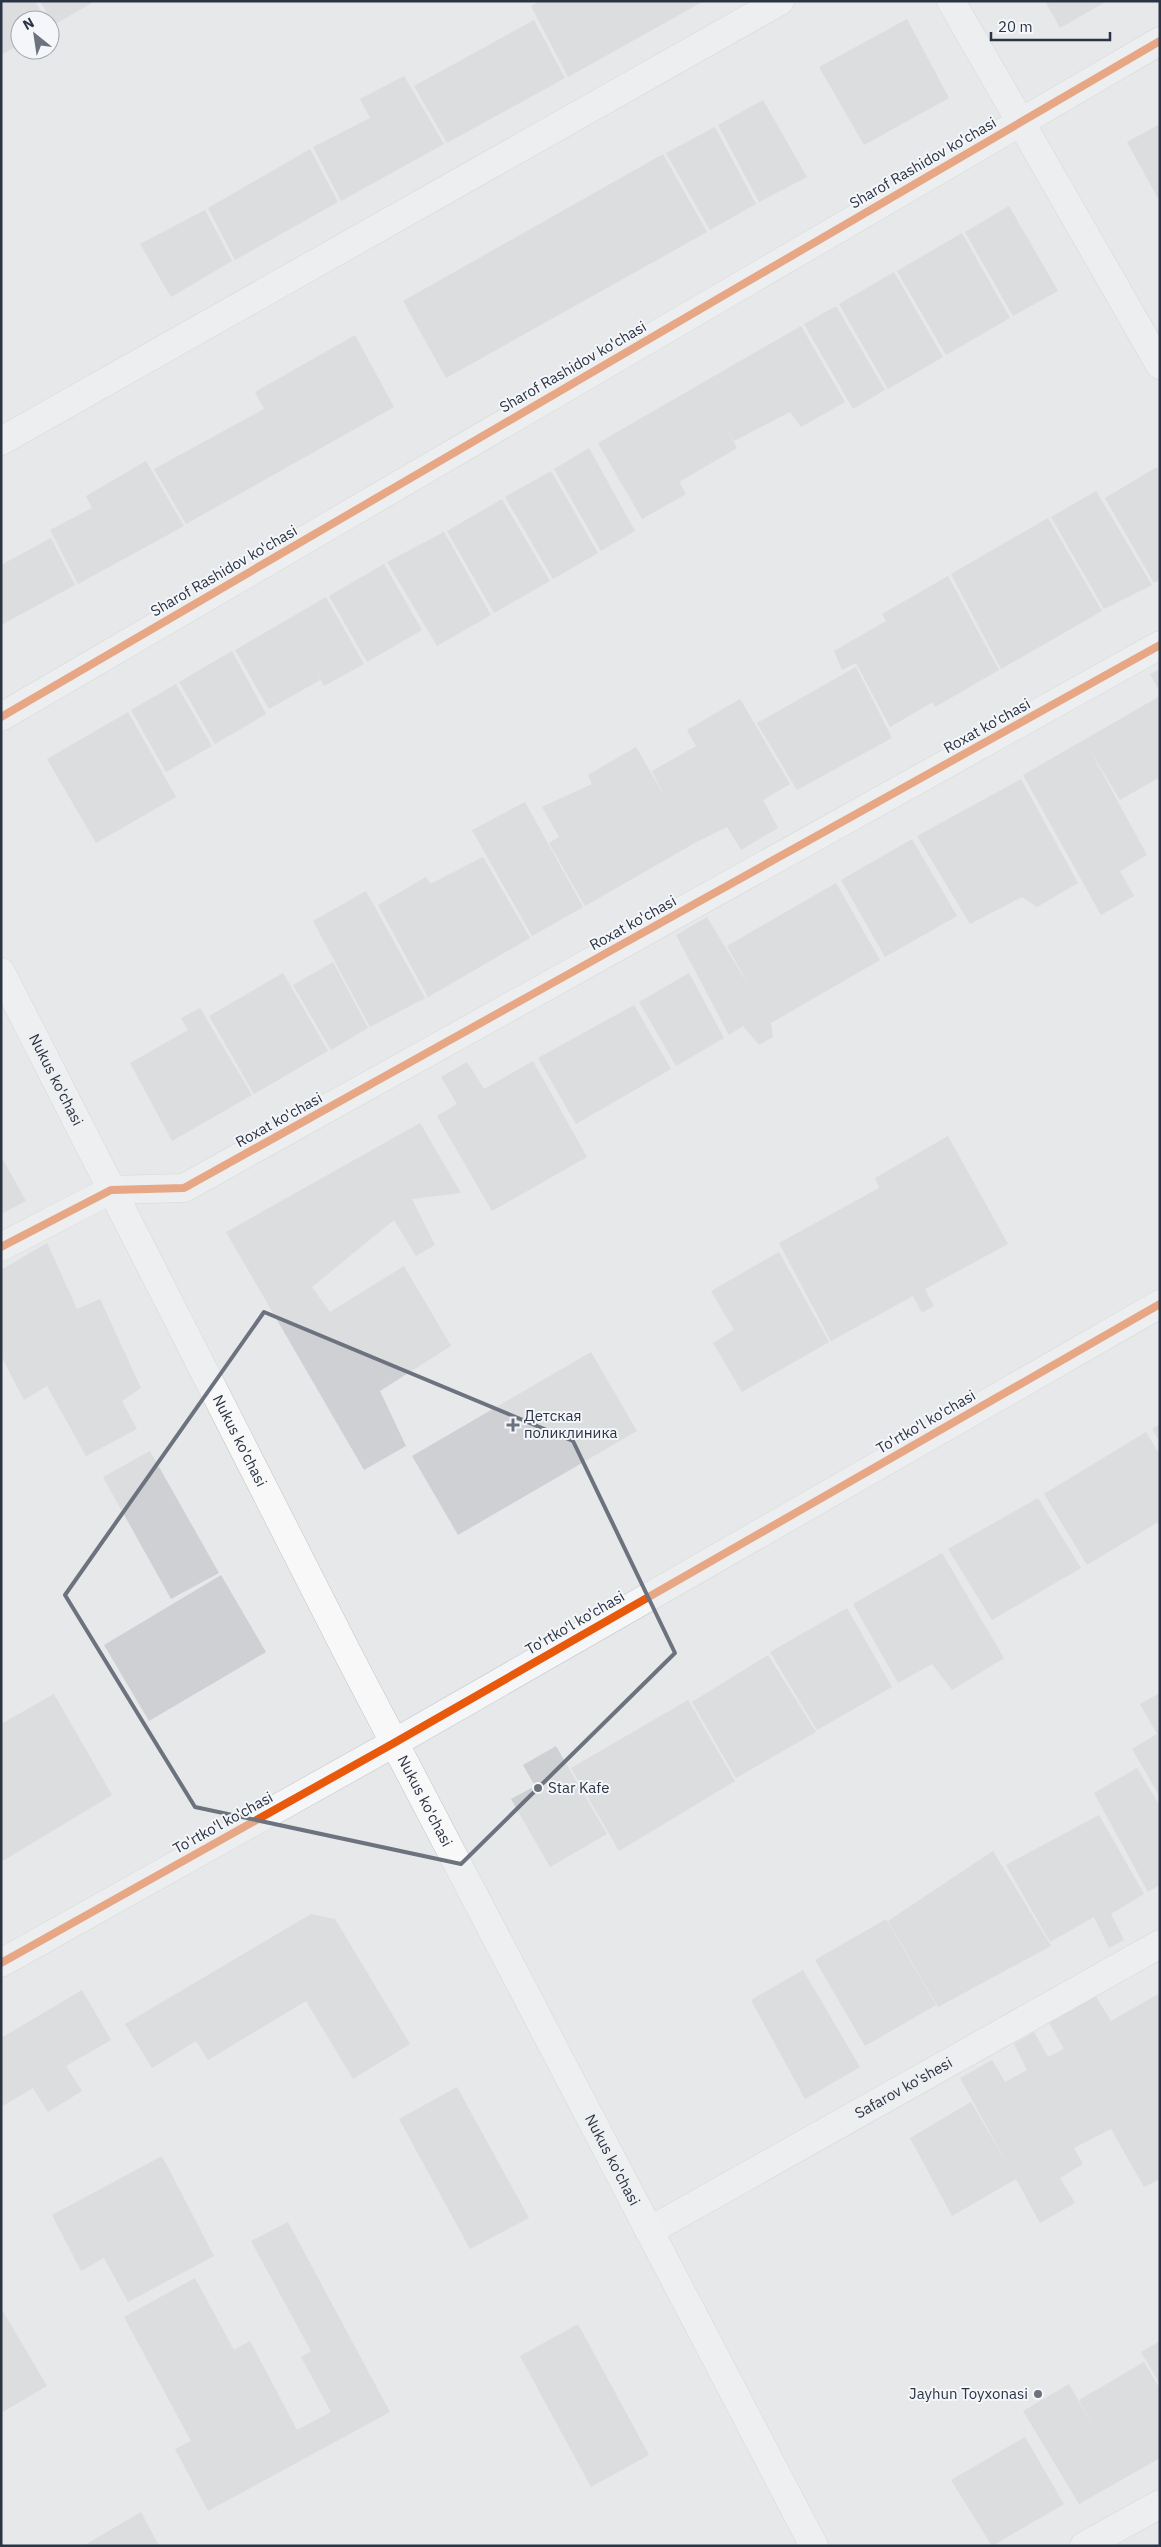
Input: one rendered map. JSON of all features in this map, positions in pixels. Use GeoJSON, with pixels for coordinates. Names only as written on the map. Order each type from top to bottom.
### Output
{"type":"FeatureCollection","features":[{"type":"Feature","properties":{"kind":"main road","name":"Nukus ko'chasi"},"geometry":{"type":"LineString","coordinates":[[1,972],[394,1743],[814,2546]]}},
{"type":"Feature","properties":{"kind":"street"},"geometry":{"type":"LineString","coordinates":[[1,441],[780,1]]}},
{"type":"Feature","properties":{"kind":"street"},"geometry":{"type":"LineString","coordinates":[[951,1],[1160,365]]}},
{"type":"Feature","properties":{"kind":"street","name":"Sharof Rashidov ko'chasi"},"geometry":{"type":"LineString","coordinates":[[1,717],[1160,41]]}},
{"type":"Feature","properties":{"kind":"street","name":"Roxat ko'chasi"},"geometry":{"type":"LineString","coordinates":[[111,1190],[184,1188],[1160,646]]}},
{"type":"Feature","properties":{"kind":"street"},"geometry":{"type":"LineString","coordinates":[[1,1248],[111,1190]]}},
{"type":"Feature","properties":{"kind":"street","name":"To'rtko'l ko'chasi"},"geometry":{"type":"LineString","coordinates":[[1,1963],[394,1743],[1160,1304]]}},
{"type":"Feature","properties":{"kind":"street","name":"Safarov ko'shesi"},"geometry":{"type":"LineString","coordinates":[[649,2231],[1160,1944]]}},
{"type":"Feature","properties":{"kind":"street"},"geometry":{"type":"LineString","coordinates":[[1084,2546],[1160,2504]]}},
{"type":"Feature","properties":{"kind":"highlighted area"},"geometry":{"type":"Polygon","coordinates":[[[264,1312],[573,1441],[675,1653],[461,1864],[195,1807],[65,1595],[264,1312]]]}},
{"type":"Feature","properties":{"kind":"building"},"geometry":{"type":"Polygon","coordinates":[[[1,1],[35,1],[40,10],[10,10],[10,50],[1,55],[1,1]]]}},
{"type":"Feature","properties":{"kind":"building"},"geometry":{"type":"Polygon","coordinates":[[[40,1],[95,1],[60,21],[60,10],[45,10],[40,1]]]}},
{"type":"Feature","properties":{"kind":"building"},"geometry":{"type":"Polygon","coordinates":[[[539,1],[704,1],[568,77],[531,6],[539,1]]]}},
{"type":"Feature","properties":{"kind":"building"},"geometry":{"type":"Polygon","coordinates":[[[1045,1],[1107,1],[1060,28],[1045,1]]]}},
{"type":"Feature","properties":{"kind":"building"},"geometry":{"type":"Polygon","coordinates":[[[907,19],[949,98],[864,145],[819,67],[907,19]]]}},
{"type":"Feature","properties":{"kind":"building"},"geometry":{"type":"Polygon","coordinates":[[[534,20],[565,78],[447,143],[414,86],[534,20]]]}},
{"type":"Feature","properties":{"kind":"building"},"geometry":{"type":"Polygon","coordinates":[[[404,76],[444,144],[341,201],[313,147],[370,118],[360,99],[404,76]]]}},
{"type":"Feature","properties":{"kind":"building"},"geometry":{"type":"Polygon","coordinates":[[[763,100],[807,177],[759,202],[718,125],[763,100]]]}},
{"type":"Feature","properties":{"kind":"building"},"geometry":{"type":"Polygon","coordinates":[[[1160,124],[1160,202],[1127,142],[1160,124]]]}},
{"type":"Feature","properties":{"kind":"building"},"geometry":{"type":"Polygon","coordinates":[[[715,127],[756,204],[710,230],[666,153],[715,127]]]}},
{"type":"Feature","properties":{"kind":"building"},"geometry":{"type":"Polygon","coordinates":[[[310,149],[338,202],[235,260],[208,208],[310,149]]]}},
{"type":"Feature","properties":{"kind":"building"},"geometry":{"type":"Polygon","coordinates":[[[663,154],[707,232],[446,378],[403,301],[663,154]]]}},
{"type":"Feature","properties":{"kind":"building"},"geometry":{"type":"Polygon","coordinates":[[[1009,206],[1058,291],[1013,316],[965,232],[1009,206]]]}},
{"type":"Feature","properties":{"kind":"building"},"geometry":{"type":"Polygon","coordinates":[[[205,210],[232,261],[171,297],[140,244],[205,210]]]}},
{"type":"Feature","properties":{"kind":"building"},"geometry":{"type":"Polygon","coordinates":[[[962,233],[1010,318],[946,355],[897,271],[962,233]]]}},
{"type":"Feature","properties":{"kind":"building"},"geometry":{"type":"Polygon","coordinates":[[[894,272],[943,357],[888,389],[839,304],[894,272]]]}},
{"type":"Feature","properties":{"kind":"building"},"geometry":{"type":"Polygon","coordinates":[[[836,306],[885,390],[853,409],[804,324],[836,306]]]}},
{"type":"Feature","properties":{"kind":"building"},"geometry":{"type":"Polygon","coordinates":[[[801,326],[845,402],[801,427],[790,412],[734,441],[724,424],[737,448],[679,482],[686,494],[642,519],[598,443],[801,326]]]}},
{"type":"Feature","properties":{"kind":"building"},"geometry":{"type":"Polygon","coordinates":[[[355,335],[394,407],[186,524],[154,469],[264,409],[255,392],[355,335]]]}},
{"type":"Feature","properties":{"kind":"building"},"geometry":{"type":"Polygon","coordinates":[[[589,448],[635,531],[601,551],[554,469],[589,448]]]}},
{"type":"Feature","properties":{"kind":"building"},"geometry":{"type":"Polygon","coordinates":[[[146,461],[184,526],[78,584],[50,530],[92,508],[86,496],[146,461]]]}},
{"type":"Feature","properties":{"kind":"building"},"geometry":{"type":"Polygon","coordinates":[[[1157,467],[1160,472],[1160,580],[1154,583],[1105,498],[1157,467]]]}},
{"type":"Feature","properties":{"kind":"building"},"geometry":{"type":"Polygon","coordinates":[[[551,471],[598,553],[553,579],[505,497],[551,471]]]}},
{"type":"Feature","properties":{"kind":"building"},"geometry":{"type":"Polygon","coordinates":[[[1096,491],[1152,585],[1104,609],[1051,517],[1096,491]]]}},
{"type":"Feature","properties":{"kind":"building"},"geometry":{"type":"Polygon","coordinates":[[[502,499],[550,581],[494,613],[447,531],[502,499]]]}},
{"type":"Feature","properties":{"kind":"building"},"geometry":{"type":"Polygon","coordinates":[[[1048,518],[1102,611],[1001,669],[951,574],[1048,518]]]}},
{"type":"Feature","properties":{"kind":"building"},"geometry":{"type":"Polygon","coordinates":[[[444,532],[491,615],[437,646],[387,562],[444,532]]]}},
{"type":"Feature","properties":{"kind":"building"},"geometry":{"type":"Polygon","coordinates":[[[51,538],[75,585],[1,625],[1,565],[51,538]]]}},
{"type":"Feature","properties":{"kind":"building"},"geometry":{"type":"Polygon","coordinates":[[[384,564],[422,630],[367,662],[329,596],[384,564]]]}},
{"type":"Feature","properties":{"kind":"building"},"geometry":{"type":"Polygon","coordinates":[[[948,576],[999,670],[935,707],[933,702],[890,727],[856,663],[842,670],[834,651],[886,621],[882,614],[948,576]]]}},
{"type":"Feature","properties":{"kind":"building"},"geometry":{"type":"Polygon","coordinates":[[[326,597],[364,664],[324,686],[317,673],[320,680],[269,709],[235,650],[326,597]]]}},
{"type":"Feature","properties":{"kind":"building"},"geometry":{"type":"Polygon","coordinates":[[[232,651],[266,714],[215,744],[179,682],[232,651]]]}},
{"type":"Feature","properties":{"kind":"building"},"geometry":{"type":"Polygon","coordinates":[[[856,667],[892,738],[797,790],[757,723],[856,667]]]}},
{"type":"Feature","properties":{"kind":"building"},"geometry":{"type":"Polygon","coordinates":[[[1160,669],[1160,692],[1150,674],[1160,669]]]}},
{"type":"Feature","properties":{"kind":"building"},"geometry":{"type":"Polygon","coordinates":[[[176,684],[212,746],[166,772],[131,710],[176,684]]]}},
{"type":"Feature","properties":{"kind":"building"},"geometry":{"type":"Polygon","coordinates":[[[1160,696],[1160,777],[1120,800],[1087,745],[1147,855],[1120,871],[1134,896],[1101,915],[1023,775],[1160,696]]]}},
{"type":"Feature","properties":{"kind":"building"},"geometry":{"type":"Polygon","coordinates":[[[740,699],[790,784],[763,800],[778,828],[741,850],[727,827],[693,844],[585,906],[549,843],[559,837],[542,807],[592,784],[588,775],[636,747],[666,799],[652,771],[696,746],[687,730],[740,699]]]}},
{"type":"Feature","properties":{"kind":"building"},"geometry":{"type":"Polygon","coordinates":[[[128,712],[176,797],[96,843],[47,759],[128,712]]]}},
{"type":"Feature","properties":{"kind":"building"},"geometry":{"type":"Polygon","coordinates":[[[1021,779],[1078,883],[1037,907],[1022,897],[970,924],[917,836],[1021,779]]]}},
{"type":"Feature","properties":{"kind":"building"},"geometry":{"type":"Polygon","coordinates":[[[525,802],[583,907],[532,936],[472,830],[525,802]]]}},
{"type":"Feature","properties":{"kind":"building"},"geometry":{"type":"Polygon","coordinates":[[[912,839],[957,916],[885,957],[841,880],[912,839]]]}},
{"type":"Feature","properties":{"kind":"building"},"geometry":{"type":"Polygon","coordinates":[[[483,857],[530,938],[428,997],[378,905],[426,877],[430,884],[483,857]]]}},
{"type":"Feature","properties":{"kind":"building"},"geometry":{"type":"Polygon","coordinates":[[[836,883],[880,960],[771,1023],[773,1037],[759,1045],[743,1026],[729,1035],[676,935],[707,917],[750,988],[727,946],[836,883]]]}},
{"type":"Feature","properties":{"kind":"building"},"geometry":{"type":"Polygon","coordinates":[[[366,891],[425,998],[370,1027],[313,921],[366,891]]]}},
{"type":"Feature","properties":{"kind":"building"},"geometry":{"type":"Polygon","coordinates":[[[333,962],[368,1028],[331,1050],[293,985],[333,962]]]}},
{"type":"Feature","properties":{"kind":"building"},"geometry":{"type":"Polygon","coordinates":[[[283,973],[328,1051],[254,1094],[209,1016],[283,973]]]}},
{"type":"Feature","properties":{"kind":"building"},"geometry":{"type":"Polygon","coordinates":[[[689,973],[724,1038],[676,1066],[639,1002],[689,973]]]}},
{"type":"Feature","properties":{"kind":"building"},"geometry":{"type":"Polygon","coordinates":[[[634,1005],[671,1069],[576,1124],[538,1058],[634,1005]]]}},
{"type":"Feature","properties":{"kind":"building"},"geometry":{"type":"Polygon","coordinates":[[[200,1008],[252,1095],[172,1141],[130,1063],[188,1030],[181,1018],[200,1008]]]}},
{"type":"Feature","properties":{"kind":"building"},"geometry":{"type":"Polygon","coordinates":[[[533,1061],[587,1157],[492,1211],[437,1116],[457,1104],[441,1077],[467,1062],[484,1089],[533,1061]]]}},
{"type":"Feature","properties":{"kind":"building"},"geometry":{"type":"Polygon","coordinates":[[[420,1123],[461,1193],[412,1199],[435,1245],[416,1256],[394,1220],[312,1287],[330,1312],[404,1266],[451,1346],[380,1391],[406,1446],[364,1470],[226,1232],[420,1123]]]}},
{"type":"Feature","properties":{"kind":"building"},"geometry":{"type":"Polygon","coordinates":[[[948,1136],[1008,1244],[925,1289],[934,1306],[922,1313],[913,1296],[831,1341],[779,1243],[879,1188],[875,1178],[948,1136]]]}},
{"type":"Feature","properties":{"kind":"building"},"geometry":{"type":"Polygon","coordinates":[[[1,1156],[26,1201],[1,1214],[1,1156]]]}},
{"type":"Feature","properties":{"kind":"building"},"geometry":{"type":"Polygon","coordinates":[[[47,1243],[77,1309],[100,1299],[141,1388],[122,1401],[137,1429],[86,1456],[47,1386],[24,1400],[1,1356],[1,1270],[47,1243]]]}},
{"type":"Feature","properties":{"kind":"building"},"geometry":{"type":"Polygon","coordinates":[[[779,1252],[829,1342],[742,1392],[713,1343],[734,1330],[711,1291],[779,1252]]]}},
{"type":"Feature","properties":{"kind":"building"},"geometry":{"type":"Polygon","coordinates":[[[591,1352],[637,1431],[458,1535],[412,1456],[591,1352]]]}},
{"type":"Feature","properties":{"kind":"building"},"geometry":{"type":"Polygon","coordinates":[[[1160,1424],[1160,1442],[1152,1429],[1160,1424]]]}},
{"type":"Feature","properties":{"kind":"building"},"geometry":{"type":"Polygon","coordinates":[[[1146,1432],[1160,1455],[1160,1521],[1087,1565],[1044,1494],[1146,1432]]]}},
{"type":"Feature","properties":{"kind":"building"},"geometry":{"type":"Polygon","coordinates":[[[150,1451],[219,1573],[171,1599],[103,1477],[150,1451]]]}},
{"type":"Feature","properties":{"kind":"building"},"geometry":{"type":"Polygon","coordinates":[[[1038,1498],[1081,1568],[992,1620],[948,1549],[1038,1498]]]}},
{"type":"Feature","properties":{"kind":"building"},"geometry":{"type":"Polygon","coordinates":[[[942,1553],[1004,1658],[952,1690],[932,1664],[898,1683],[853,1604],[942,1553]]]}},
{"type":"Feature","properties":{"kind":"building"},"geometry":{"type":"Polygon","coordinates":[[[221,1575],[266,1652],[149,1721],[104,1645],[221,1575]]]}},
{"type":"Feature","properties":{"kind":"building"},"geometry":{"type":"Polygon","coordinates":[[[847,1608],[892,1687],[817,1730],[770,1652],[847,1608]]]}},
{"type":"Feature","properties":{"kind":"building"},"geometry":{"type":"Polygon","coordinates":[[[768,1655],[816,1732],[736,1778],[692,1702],[768,1655]]]}},
{"type":"Feature","properties":{"kind":"building"},"geometry":{"type":"Polygon","coordinates":[[[1160,1693],[1160,1797],[1132,1749],[1157,1734],[1140,1704],[1160,1693]]]}},
{"type":"Feature","properties":{"kind":"building"},"geometry":{"type":"Polygon","coordinates":[[[54,1694],[112,1795],[1,1862],[1,1724],[54,1694]]]}},
{"type":"Feature","properties":{"kind":"building"},"geometry":{"type":"Polygon","coordinates":[[[688,1700],[735,1781],[619,1851],[571,1768],[688,1700]]]}},
{"type":"Feature","properties":{"kind":"building"},"geometry":{"type":"Polygon","coordinates":[[[556,1746],[607,1834],[550,1867],[511,1799],[535,1786],[523,1765],[556,1746]]]}},
{"type":"Feature","properties":{"kind":"building"},"geometry":{"type":"Polygon","coordinates":[[[1137,1768],[1160,1806],[1160,1885],[1148,1892],[1094,1793],[1137,1768]]]}},
{"type":"Feature","properties":{"kind":"building"},"geometry":{"type":"Polygon","coordinates":[[[1099,1815],[1144,1894],[1111,1914],[1124,1940],[1109,1948],[1094,1917],[1050,1942],[1006,1865],[1099,1815]]]}},
{"type":"Feature","properties":{"kind":"building"},"geometry":{"type":"Polygon","coordinates":[[[993,1851],[1051,1946],[938,2007],[888,1921],[993,1851]]]}},
{"type":"Feature","properties":{"kind":"building"},"geometry":{"type":"Polygon","coordinates":[[[311,1914],[335,1919],[410,2044],[353,2079],[306,2001],[208,2060],[196,2041],[152,2068],[125,2024],[311,1914]]]}},
{"type":"Feature","properties":{"kind":"building"},"geometry":{"type":"Polygon","coordinates":[[[886,1919],[936,2005],[865,2046],[815,1960],[886,1919]]]}},
{"type":"Feature","properties":{"kind":"building"},"geometry":{"type":"Polygon","coordinates":[[[803,1970],[860,2067],[805,2099],[751,2000],[803,1970]]]}},
{"type":"Feature","properties":{"kind":"building"},"geometry":{"type":"Polygon","coordinates":[[[82,1990],[111,2040],[66,2066],[82,2091],[48,2112],[33,2088],[1,2107],[1,2038],[82,1990]]]}},
{"type":"Feature","properties":{"kind":"building"},"geometry":{"type":"Polygon","coordinates":[[[1093,1992],[1111,2021],[1160,1993],[1160,2179],[1144,2187],[1111,2129],[1074,2148],[1083,2164],[1060,2178],[1075,2203],[1040,2223],[1016,2179],[952,2216],[910,2138],[971,2102],[1009,2167],[960,2078],[992,2060],[1005,2082],[1027,2070],[1014,2044],[1034,2032],[1048,2057],[1064,2049],[1047,2019],[1093,1992]]]}},
{"type":"Feature","properties":{"kind":"building"},"geometry":{"type":"Polygon","coordinates":[[[457,2087],[529,2218],[470,2249],[399,2119],[457,2087]]]}},
{"type":"Feature","properties":{"kind":"building"},"geometry":{"type":"Polygon","coordinates":[[[162,2156],[214,2256],[128,2302],[104,2258],[81,2271],[52,2215],[162,2156]]]}},
{"type":"Feature","properties":{"kind":"building"},"geometry":{"type":"Polygon","coordinates":[[[288,2222],[390,2412],[208,2511],[175,2449],[191,2441],[124,2317],[195,2278],[234,2350],[250,2341],[297,2430],[331,2412],[301,2357],[311,2351],[251,2241],[288,2222]]]}},
{"type":"Feature","properties":{"kind":"building"},"geometry":{"type":"Polygon","coordinates":[[[1,2308],[47,2386],[1,2413],[1,2308]]]}},
{"type":"Feature","properties":{"kind":"building"},"geometry":{"type":"Polygon","coordinates":[[[578,2324],[649,2455],[591,2487],[520,2356],[578,2324]]]}},
{"type":"Feature","properties":{"kind":"building"},"geometry":{"type":"Polygon","coordinates":[[[1160,2341],[1160,2384],[1141,2352],[1160,2341]]]}},
{"type":"Feature","properties":{"kind":"building"},"geometry":{"type":"Polygon","coordinates":[[[1144,2362],[1160,2389],[1160,2458],[1079,2504],[1023,2411],[1069,2384],[1098,2435],[1079,2400],[1144,2362]]]}},
{"type":"Feature","properties":{"kind":"building"},"geometry":{"type":"Polygon","coordinates":[[[1025,2437],[1064,2504],[992,2546],[951,2480],[1025,2437]]]}},
{"type":"Feature","properties":{"kind":"building"},"geometry":{"type":"Polygon","coordinates":[[[141,2512],[159,2546],[83,2546],[141,2512]]]}},
{"type":"Feature","properties":{"kind":"cycle path"},"geometry":{"type":"LineString","coordinates":[[1,717],[1160,41]]}},
{"type":"Feature","properties":{"kind":"cycle path"},"geometry":{"type":"LineString","coordinates":[[1,1247],[111,1190],[184,1188],[1160,645]]}},
{"type":"Feature","properties":{"kind":"cycle path"},"geometry":{"type":"LineString","coordinates":[[1,1963],[394,1743],[1160,1304]]}},
{"type":"Feature","properties":{"kind":"place","name":"Детская поликлиника"},"geometry":{"type":"Point","coordinates":[513,1425]}},
{"type":"Feature","properties":{"kind":"place","name":"Star Kafe"},"geometry":{"type":"Point","coordinates":[538,1788]}},
{"type":"Feature","properties":{"kind":"place","name":"Jayhun Toyxonasi"},"geometry":{"type":"Point","coordinates":[1038,2394]}}]}
